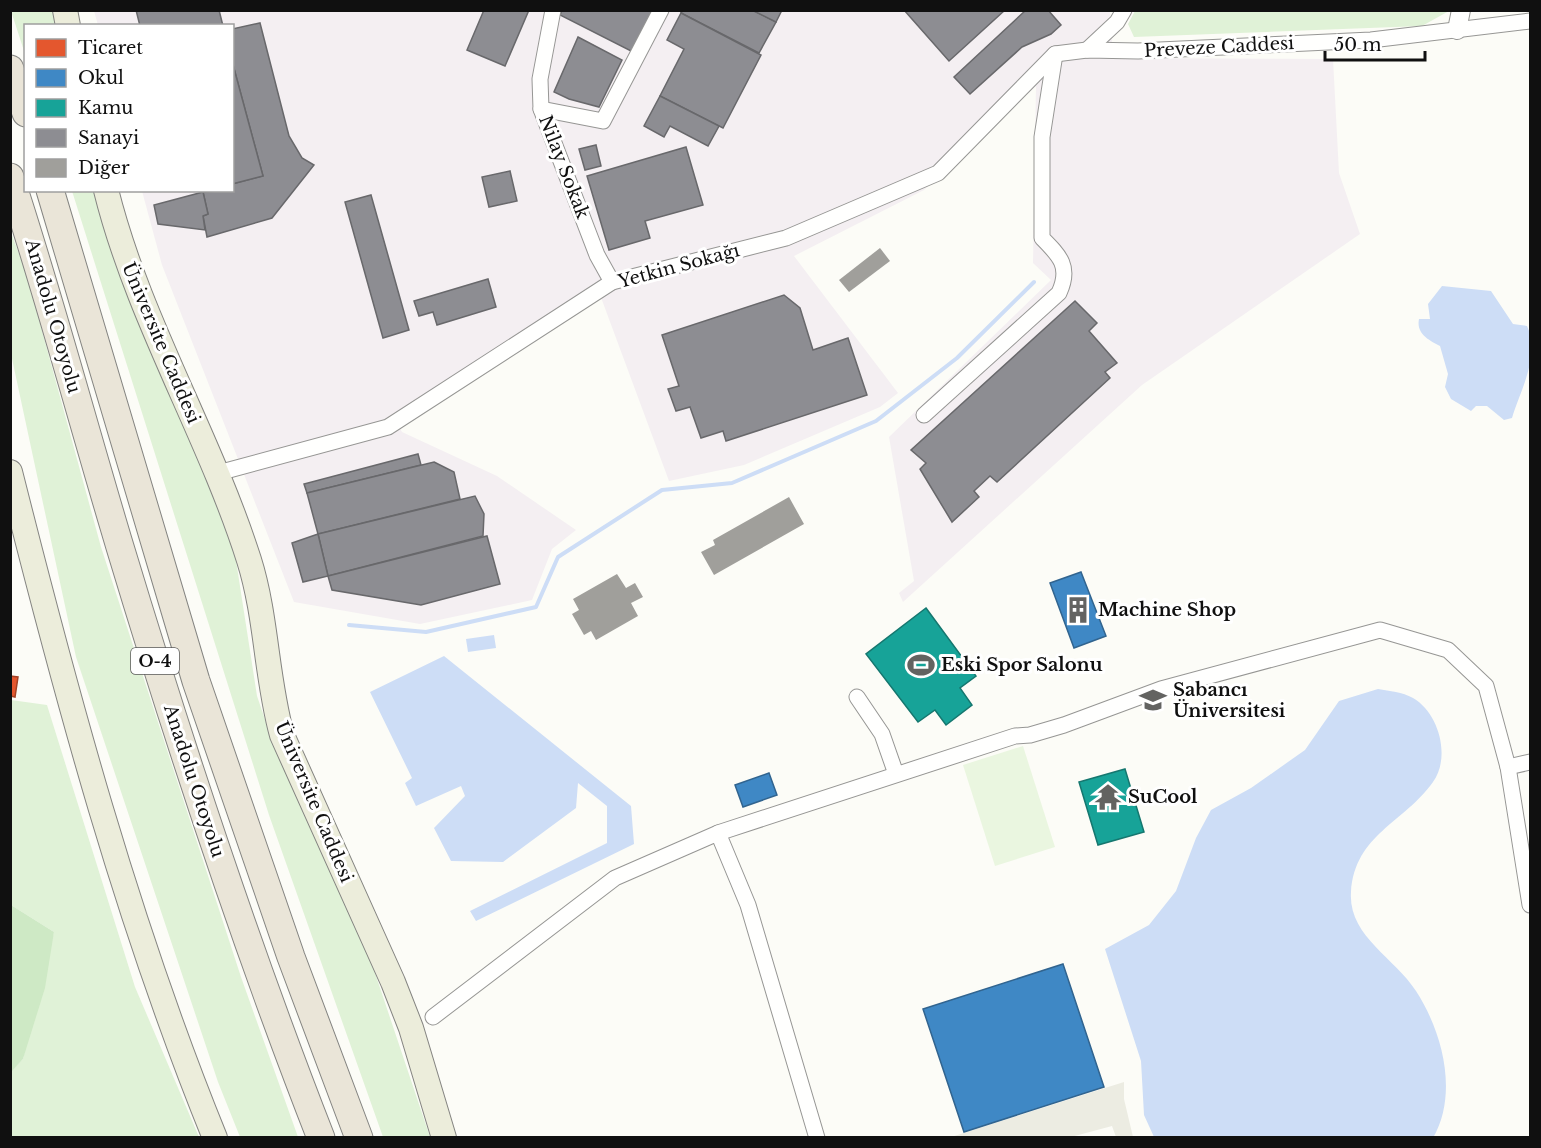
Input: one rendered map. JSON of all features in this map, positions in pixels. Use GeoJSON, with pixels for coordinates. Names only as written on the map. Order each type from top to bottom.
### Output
{"type":"FeatureCollection","features":[{"type":"Feature","properties":{"kind":"highway"},"geometry":{"type":"LineString","coordinates":[[10,69],[24,108]]}},
{"type":"Feature","properties":{"kind":"highway","name":"Anadolu Otoyolu"},"geometry":{"type":"LineString","coordinates":[[10,177],[37,258],[120,546],[211,836],[321,1137]]}},
{"type":"Feature","properties":{"kind":"highway","name":"Anadolu Otoyolu"},"geometry":{"type":"LineString","coordinates":[[51,192],[196,681],[291,957],[359,1137]]}},
{"type":"Feature","properties":{"kind":"main road","name":"Üniversite Caddesi"},"geometry":{"type":"LineString","coordinates":[[106,192],[119,242],[218,473],[249,562],[262,617],[272,699],[282,735],[393,982],[411,1028],[444,1137]]}},
{"type":"Feature","properties":{"kind":"main road"},"geometry":{"type":"LineString","coordinates":[[10,472],[100,814],[181,1053],[215,1137]]}},
{"type":"Feature","properties":{"kind":"street","name":"Nilay Sokak"},"geometry":{"type":"LineString","coordinates":[[553,10],[540,79],[541,109],[597,255],[612,282]]}},
{"type":"Feature","properties":{"kind":"street"},"geometry":{"type":"LineString","coordinates":[[541,109],[603,121],[661,10]]}},
{"type":"Feature","properties":{"kind":"street"},"geometry":{"type":"LineString","coordinates":[[924,415],[1059,293],[1064,282],[1062,259],[1042,238],[1042,137],[1055,54],[1087,50],[1117,22],[1124,10]]}},
{"type":"Feature","properties":{"kind":"street"},"geometry":{"type":"LineString","coordinates":[[1457,30],[1461,10]]}},
{"type":"Feature","properties":{"kind":"street","name":"Preveze Caddesi"},"geometry":{"type":"LineString","coordinates":[[1087,50],[1138,51],[1371,40],[1530,21]]}},
{"type":"Feature","properties":{"kind":"street","name":"Yetkin Sokağı"},"geometry":{"type":"LineString","coordinates":[[218,473],[388,427],[612,282],[786,238],[938,172],[1055,54]]}},
{"type":"Feature","properties":{"kind":"street"},"geometry":{"type":"LineString","coordinates":[[432,1017],[615,878],[718,834],[1015,736],[1064,725],[1161,689],[1380,630],[1448,650],[1486,686],[1508,766],[1530,905]]}},
{"type":"Feature","properties":{"kind":"street"},"geometry":{"type":"LineString","coordinates":[[857,697],[882,734],[896,774]]}},
{"type":"Feature","properties":{"kind":"street"},"geometry":{"type":"LineString","coordinates":[[1508,766],[1530,762]]}},
{"type":"Feature","properties":{"kind":"street"},"geometry":{"type":"LineString","coordinates":[[718,834],[748,905],[817,1137]]}},
{"type":"Feature","properties":{"kind":"shaded area"},"geometry":{"type":"Polygon","coordinates":[[[94,11],[1110,11],[1113,58],[1333,59],[1339,173],[1360,234],[1142,385],[903,602],[899,593],[914,581],[889,437],[1051,280],[1033,263],[1036,86],[924,190],[794,256],[898,393],[880,407],[744,465],[669,481],[596,284],[392,415],[402,432],[497,476],[576,530],[552,549],[532,600],[420,624],[294,602],[162,265],[142,192],[234,192],[234,24],[98,24],[94,11]]]}},
{"type":"Feature","properties":{"kind":"shaded area"},"geometry":{"type":"Polygon","coordinates":[[[1124,1082],[1124,1099],[1133,1137],[1116,1137],[1112,1126],[1071,1137],[948,1138],[1124,1082]]]}},
{"type":"Feature","properties":{"kind":"green space"},"geometry":{"type":"Polygon","coordinates":[[[1135,10],[1449,11],[1422,26],[1134,37],[1128,24],[1135,10]]]}},
{"type":"Feature","properties":{"kind":"green space"},"geometry":{"type":"Polygon","coordinates":[[[11,11],[57,11],[60,24],[24,24],[24,51],[11,11]]]}},
{"type":"Feature","properties":{"kind":"green space"},"geometry":{"type":"Polygon","coordinates":[[[72,192],[98,192],[235,554],[257,696],[271,737],[366,946],[430,1137],[383,1137],[269,815],[72,192]]]}},
{"type":"Feature","properties":{"kind":"green space"},"geometry":{"type":"Polygon","coordinates":[[[10,230],[26,272],[101,547],[241,977],[298,1137],[240,1137],[218,1082],[76,657],[11,354],[10,230]]]}},
{"type":"Feature","properties":{"kind":"green space"},"geometry":{"type":"Polygon","coordinates":[[[11,700],[47,705],[135,987],[199,1137],[11,1137],[10,1072],[23,1059],[54,932],[11,905],[11,700]]]}},
{"type":"Feature","properties":{"kind":"green space"},"geometry":{"type":"Polygon","coordinates":[[[1023,746],[1055,847],[995,866],[963,765],[1023,746]]]}},
{"type":"Feature","properties":{"kind":"green space"},"geometry":{"type":"Polygon","coordinates":[[[11,905],[54,932],[45,988],[23,1059],[11,1072],[11,905]]]}},
{"type":"Feature","properties":{"kind":"water"},"geometry":{"type":"Polygon","coordinates":[[[1442,286],[1491,291],[1513,324],[1527,326],[1531,337],[1531,361],[1512,418],[1504,420],[1487,406],[1476,406],[1471,411],[1451,399],[1445,387],[1448,374],[1440,346],[1424,336],[1419,329],[1419,319],[1430,319],[1428,304],[1442,286]]]}},
{"type":"Feature","properties":{"kind":"water"},"geometry":{"type":"Polygon","coordinates":[[[494,635],[496,648],[468,652],[466,639],[494,635]]]}},
{"type":"Feature","properties":{"kind":"water"},"geometry":{"type":"Polygon","coordinates":[[[444,656],[631,806],[634,844],[476,921],[470,911],[607,843],[607,806],[578,783],[576,808],[503,862],[451,861],[434,828],[465,796],[461,786],[416,806],[405,783],[412,778],[370,692],[444,656]]]}},
{"type":"Feature","properties":{"kind":"water"},"geometry":{"type":"Polygon","coordinates":[[[1378,689],[1405,694],[1413,698],[1430,714],[1440,736],[1441,760],[1433,782],[1371,843],[1361,856],[1354,872],[1351,892],[1352,907],[1364,934],[1416,991],[1440,1043],[1446,1082],[1445,1102],[1441,1120],[1433,1138],[1154,1137],[1144,1115],[1141,1061],[1105,949],[1149,925],[1176,891],[1196,838],[1211,810],[1251,788],[1305,750],[1339,701],[1378,689]]]}},
{"type":"Feature","properties":{"kind":"building: Ticaret"},"geometry":{"type":"Polygon","coordinates":[[[10,676],[18,677],[15,697],[10,696],[10,676]]]}},
{"type":"Feature","properties":{"kind":"building: Okul","name":"Machine Shop"},"geometry":{"type":"Polygon","coordinates":[[[1081,572],[1106,636],[1074,648],[1050,583],[1081,572]]]}},
{"type":"Feature","properties":{"kind":"building: Okul"},"geometry":{"type":"Polygon","coordinates":[[[769,773],[777,795],[743,807],[735,785],[769,773]]]}},
{"type":"Feature","properties":{"kind":"building: Okul"},"geometry":{"type":"Polygon","coordinates":[[[1063,964],[1104,1087],[964,1132],[923,1009],[1063,964]]]}},
{"type":"Feature","properties":{"kind":"building: Kamu","name":"Eski Spor Salonu"},"geometry":{"type":"Polygon","coordinates":[[[926,608],[976,676],[960,688],[972,705],[946,725],[935,710],[918,722],[866,654],[926,608]]]}},
{"type":"Feature","properties":{"kind":"building: Kamu","name":"SuCool"},"geometry":{"type":"Polygon","coordinates":[[[1125,769],[1144,832],[1098,845],[1079,782],[1125,769]]]}},
{"type":"Feature","properties":{"kind":"building: Sanayi"},"geometry":{"type":"Polygon","coordinates":[[[136,10],[219,10],[222,24],[140,24],[136,10]]]}},
{"type":"Feature","properties":{"kind":"building: Sanayi"},"geometry":{"type":"Polygon","coordinates":[[[484,10],[529,10],[505,66],[467,50],[484,10]]]}},
{"type":"Feature","properties":{"kind":"building: Sanayi"},"geometry":{"type":"Polygon","coordinates":[[[562,10],[654,10],[633,52],[560,15],[562,10]]]}},
{"type":"Feature","properties":{"kind":"building: Sanayi"},"geometry":{"type":"Polygon","coordinates":[[[683,10],[752,10],[776,22],[759,53],[681,13],[683,10]]]}},
{"type":"Feature","properties":{"kind":"building: Sanayi"},"geometry":{"type":"Polygon","coordinates":[[[752,10],[782,10],[776,22],[752,10]]]}},
{"type":"Feature","properties":{"kind":"building: Sanayi"},"geometry":{"type":"Polygon","coordinates":[[[904,10],[1005,10],[949,61],[904,10]]]}},
{"type":"Feature","properties":{"kind":"building: Sanayi"},"geometry":{"type":"Polygon","coordinates":[[[1026,10],[1048,10],[1061,25],[1051,34],[1022,47],[970,94],[954,77],[1026,10]]]}},
{"type":"Feature","properties":{"kind":"building: Sanayi"},"geometry":{"type":"Polygon","coordinates":[[[681,13],[761,55],[723,128],[660,96],[684,49],[667,40],[681,13]]]}},
{"type":"Feature","properties":{"kind":"building: Sanayi"},"geometry":{"type":"Polygon","coordinates":[[[260,23],[289,136],[302,158],[314,165],[272,218],[207,237],[203,216],[208,214],[203,192],[234,192],[234,183],[263,176],[234,68],[234,29],[260,23]]]}},
{"type":"Feature","properties":{"kind":"building: Sanayi"},"geometry":{"type":"Polygon","coordinates":[[[578,37],[622,60],[599,107],[569,99],[554,92],[578,37]]]}},
{"type":"Feature","properties":{"kind":"building: Sanayi"},"geometry":{"type":"Polygon","coordinates":[[[234,68],[263,176],[234,183],[234,68]]]}},
{"type":"Feature","properties":{"kind":"building: Sanayi"},"geometry":{"type":"Polygon","coordinates":[[[660,96],[719,126],[708,146],[670,126],[664,137],[644,126],[660,96]]]}},
{"type":"Feature","properties":{"kind":"building: Sanayi"},"geometry":{"type":"Polygon","coordinates":[[[596,145],[601,166],[585,170],[579,149],[596,145]]]}},
{"type":"Feature","properties":{"kind":"building: Sanayi"},"geometry":{"type":"Polygon","coordinates":[[[686,147],[703,205],[645,221],[650,238],[609,250],[587,176],[686,147]]]}},
{"type":"Feature","properties":{"kind":"building: Sanayi"},"geometry":{"type":"Polygon","coordinates":[[[510,171],[517,201],[489,207],[482,177],[510,171]]]}},
{"type":"Feature","properties":{"kind":"building: Sanayi"},"geometry":{"type":"Polygon","coordinates":[[[203,192],[208,214],[203,216],[205,230],[158,224],[154,205],[203,192]]]}},
{"type":"Feature","properties":{"kind":"building: Sanayi"},"geometry":{"type":"Polygon","coordinates":[[[371,195],[409,330],[383,338],[345,202],[371,195]]]}},
{"type":"Feature","properties":{"kind":"building: Sanayi"},"geometry":{"type":"Polygon","coordinates":[[[488,279],[496,307],[437,325],[433,312],[419,316],[414,301],[488,279]]]}},
{"type":"Feature","properties":{"kind":"building: Sanayi"},"geometry":{"type":"Polygon","coordinates":[[[784,295],[800,308],[813,350],[848,338],[867,395],[726,441],[723,431],[701,438],[690,407],[676,411],[668,389],[679,386],[662,335],[784,295]]]}},
{"type":"Feature","properties":{"kind":"building: Sanayi"},"geometry":{"type":"Polygon","coordinates":[[[1075,301],[1097,323],[1089,331],[1117,363],[1105,372],[1110,378],[997,482],[990,476],[974,491],[979,497],[952,522],[920,469],[926,463],[911,450],[1075,301]]]}},
{"type":"Feature","properties":{"kind":"building: Sanayi"},"geometry":{"type":"Polygon","coordinates":[[[418,454],[421,465],[307,493],[304,484],[418,454]]]}},
{"type":"Feature","properties":{"kind":"building: Sanayi"},"geometry":{"type":"Polygon","coordinates":[[[434,462],[454,472],[460,499],[318,534],[307,493],[434,462]]]}},
{"type":"Feature","properties":{"kind":"building: Sanayi"},"geometry":{"type":"Polygon","coordinates":[[[475,496],[484,514],[483,536],[328,576],[318,534],[475,496]]]}},
{"type":"Feature","properties":{"kind":"building: Sanayi"},"geometry":{"type":"Polygon","coordinates":[[[318,534],[328,576],[303,582],[292,543],[318,534]]]}},
{"type":"Feature","properties":{"kind":"building: Sanayi"},"geometry":{"type":"Polygon","coordinates":[[[487,536],[500,584],[421,605],[332,590],[328,576],[487,536]]]}},
{"type":"Feature","properties":{"kind":"building: Diğer"},"geometry":{"type":"Polygon","coordinates":[[[880,248],[890,261],[849,292],[839,280],[880,248]]]}},
{"type":"Feature","properties":{"kind":"building: Diğer"},"geometry":{"type":"Polygon","coordinates":[[[789,497],[804,524],[714,575],[701,552],[715,545],[713,540],[789,497]]]}},
{"type":"Feature","properties":{"kind":"building: Diğer"},"geometry":{"type":"Polygon","coordinates":[[[617,574],[626,588],[635,583],[643,597],[631,603],[638,616],[596,640],[591,631],[584,635],[572,614],[579,610],[573,599],[617,574]]]}},
{"type":"Feature","properties":{"kind":"waterway"},"geometry":{"type":"LineString","coordinates":[[349,625],[426,632],[536,607],[558,557],[662,490],[732,483],[876,421],[957,358],[1034,282]]}},
{"type":"Feature","properties":{"kind":"place","name":"Machine Shop"},"geometry":{"type":"Point","coordinates":[1078,610]}},
{"type":"Feature","properties":{"kind":"place","name":"Eski Spor Salonu"},"geometry":{"type":"Point","coordinates":[921,665]}},
{"type":"Feature","properties":{"kind":"place","name":"Sabancı Üniversitesi"},"geometry":{"type":"Point","coordinates":[1153,700]}},
{"type":"Feature","properties":{"kind":"place","name":"SuCool"},"geometry":{"type":"Point","coordinates":[1108,797]}}]}
